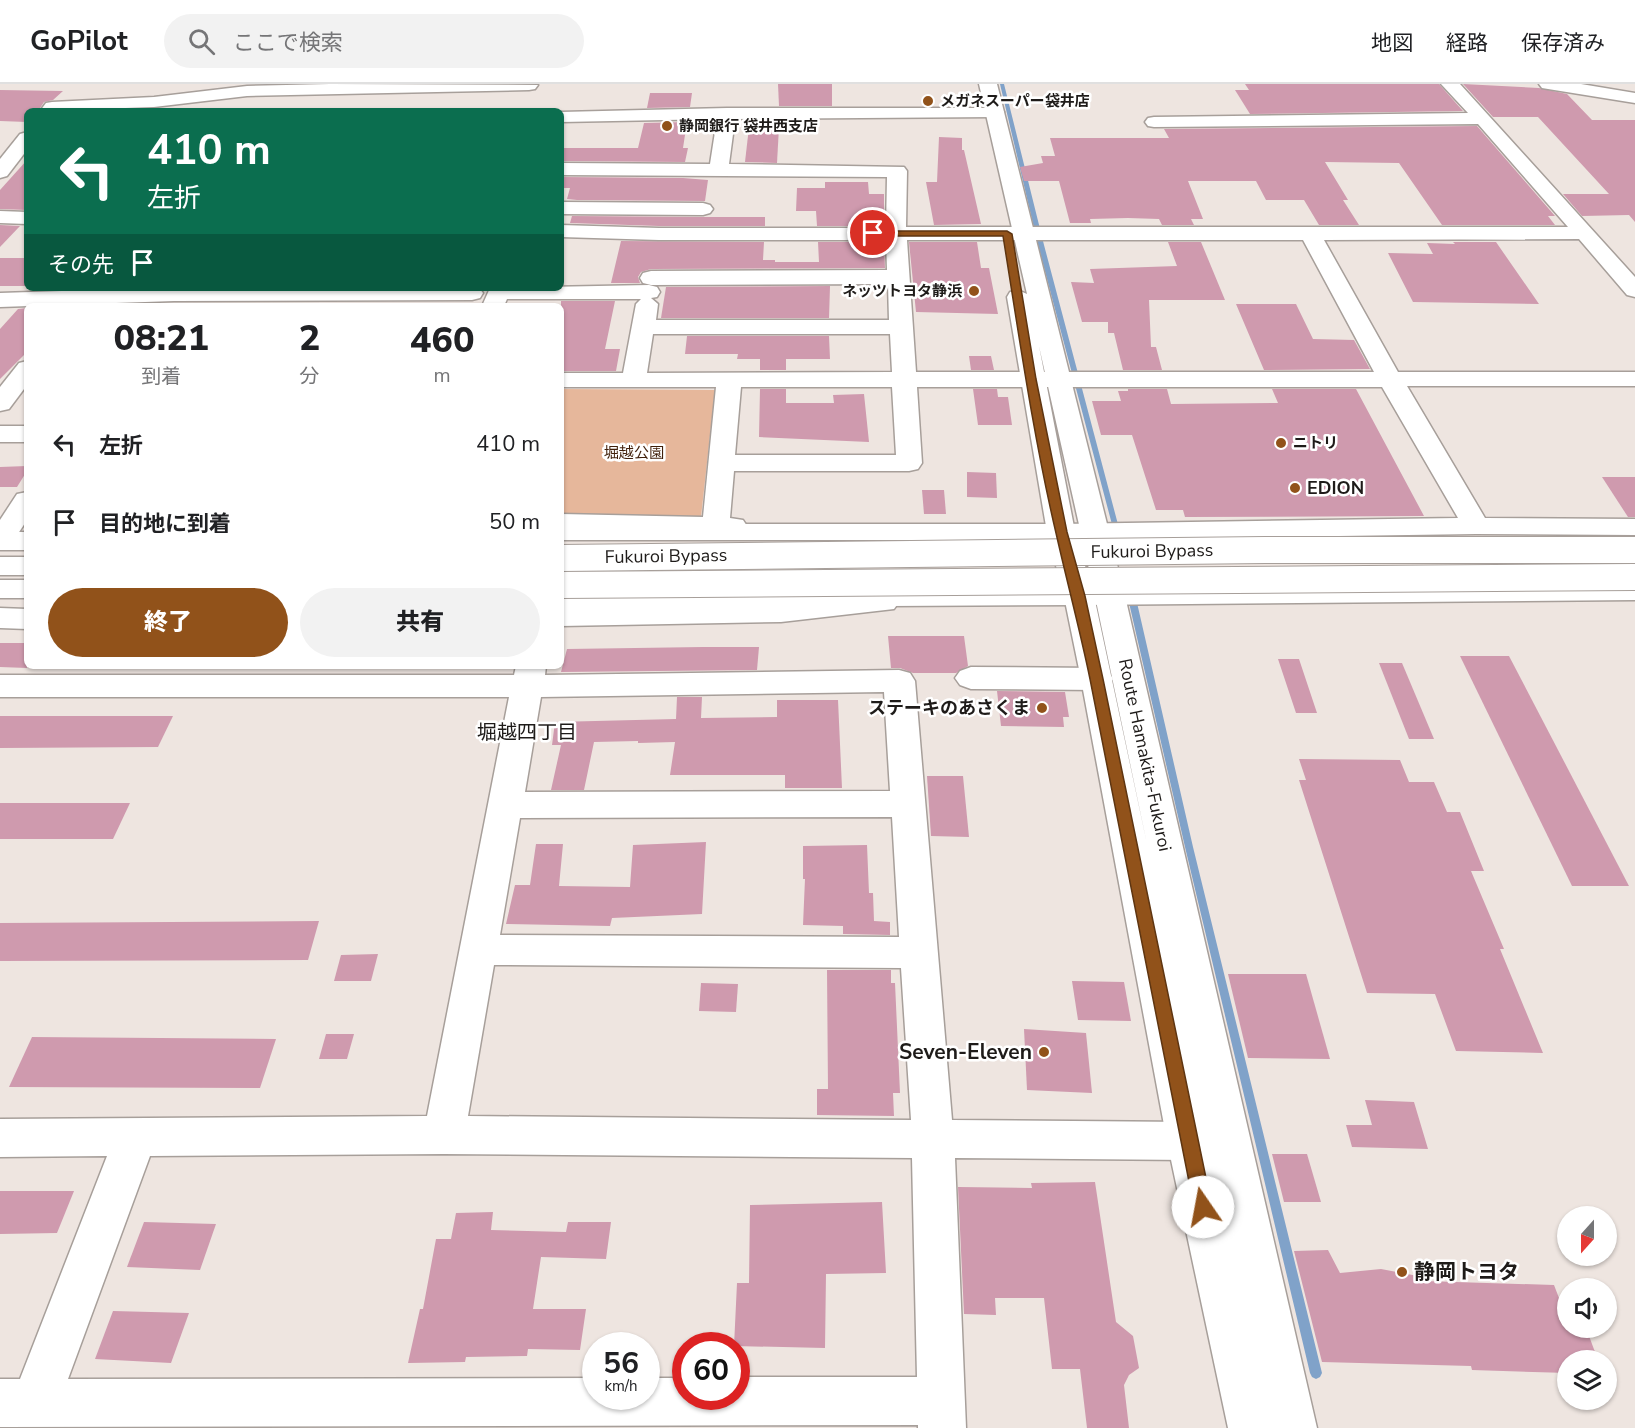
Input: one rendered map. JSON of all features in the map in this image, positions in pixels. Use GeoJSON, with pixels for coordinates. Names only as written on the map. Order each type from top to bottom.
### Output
{"type":"FeatureCollection","features":[{"type":"Feature","properties":{"kind":"main road"},"geometry":{"type":"LineString","coordinates":[[51,108],[124,94],[239,88],[529,84],[523,102]]}},
{"type":"Feature","properties":{"kind":"main road","name":"Route Hamakita-Fukuroi"},"geometry":{"type":"LineString","coordinates":[[974,84],[987,112],[1016,234],[1057,379],[1093,531],[1097,679],[1188,1141],[1252,1428]]}},
{"type":"Feature","properties":{"kind":"main road","name":"Route Hamakita-Fukuroi"},"geometry":{"type":"LineString","coordinates":[[987,112],[988,84]]}},
{"type":"Feature","properties":{"kind":"main road"},"geometry":{"type":"LineString","coordinates":[[1450,84],[1483,118],[1635,290]]}},
{"type":"Feature","properties":{"kind":"main road"},"geometry":{"type":"LineString","coordinates":[[1548,84],[1635,98]]}},
{"type":"Feature","properties":{"kind":"main road"},"geometry":{"type":"LineString","coordinates":[[236,108],[239,88]]}},
{"type":"Feature","properties":{"kind":"main road"},"geometry":{"type":"LineString","coordinates":[[564,117],[727,113],[987,112]]}},
{"type":"Feature","properties":{"kind":"main road"},"geometry":{"type":"LineString","coordinates":[[719,169],[727,113]]}},
{"type":"Feature","properties":{"kind":"main road"},"geometry":{"type":"LineString","coordinates":[[1154,122],[1483,118]]}},
{"type":"Feature","properties":{"kind":"main road"},"geometry":{"type":"LineString","coordinates":[[0,172],[21,136]]}},
{"type":"Feature","properties":{"kind":"main road"},"geometry":{"type":"LineString","coordinates":[[564,169],[897,171],[896,233],[909,463],[722,463]]}},
{"type":"Feature","properties":{"kind":"main road"},"geometry":{"type":"LineString","coordinates":[[564,208],[703,209]]}},
{"type":"Feature","properties":{"kind":"main road"},"geometry":{"type":"LineString","coordinates":[[0,217],[24,218]]}},
{"type":"Feature","properties":{"kind":"main road"},"geometry":{"type":"LineString","coordinates":[[564,231],[659,234],[1584,233]]}},
{"type":"Feature","properties":{"kind":"main road"},"geometry":{"type":"LineString","coordinates":[[634,380],[659,234]]}},
{"type":"Feature","properties":{"kind":"main road","name":"Route Hamakita-Fukuroi"},"geometry":{"type":"LineString","coordinates":[[1016,234],[1031,379],[1061,532],[1095,596],[1293,1428]]}},
{"type":"Feature","properties":{"kind":"main road"},"geometry":{"type":"LineString","coordinates":[[1311,235],[1390,379],[1476,526]]}},
{"type":"Feature","properties":{"kind":"main road"},"geometry":{"type":"LineString","coordinates":[[564,289],[899,277]]}},
{"type":"Feature","properties":{"kind":"main road"},"geometry":{"type":"LineString","coordinates":[[494,303],[498,292],[520,291]]}},
{"type":"Feature","properties":{"kind":"main road"},"geometry":{"type":"LineString","coordinates":[[0,316],[17,296],[358,299],[472,293]]}},
{"type":"Feature","properties":{"kind":"main road"},"geometry":{"type":"LineString","coordinates":[[643,327],[902,327]]}},
{"type":"Feature","properties":{"kind":"main road"},"geometry":{"type":"LineString","coordinates":[[0,404],[21,361]]}},
{"type":"Feature","properties":{"kind":"main road"},"geometry":{"type":"LineString","coordinates":[[564,380],[1635,379]]}},
{"type":"Feature","properties":{"kind":"main road"},"geometry":{"type":"LineString","coordinates":[[716,524],[729,380]]}},
{"type":"Feature","properties":{"kind":"main road"},"geometry":{"type":"LineString","coordinates":[[0,434],[24,434]]}},
{"type":"Feature","properties":{"kind":"main road"},"geometry":{"type":"LineString","coordinates":[[564,522],[716,524],[797,532]]}},
{"type":"Feature","properties":{"kind":"main road"},"geometry":{"type":"LineString","coordinates":[[564,532],[1061,532],[1476,526],[1635,527]]}},
{"type":"Feature","properties":{"kind":"main road","name":"Fukuroi Bypass"},"geometry":{"type":"LineString","coordinates":[[564,558],[1265,550],[1635,550]]}},
{"type":"Feature","properties":{"kind":"main road"},"geometry":{"type":"LineString","coordinates":[[0,566],[24,566]]}},
{"type":"Feature","properties":{"kind":"main road","name":"Fukuroi Bypass"},"geometry":{"type":"LineString","coordinates":[[564,585],[1635,578]]}},
{"type":"Feature","properties":{"kind":"main road"},"geometry":{"type":"LineString","coordinates":[[0,589],[24,589]]}},
{"type":"Feature","properties":{"kind":"main road"},"geometry":{"type":"LineString","coordinates":[[564,599],[1635,591]]}},
{"type":"Feature","properties":{"kind":"main road"},"geometry":{"type":"LineString","coordinates":[[564,616],[781,612],[940,597]]}},
{"type":"Feature","properties":{"kind":"main road"},"geometry":{"type":"LineString","coordinates":[[0,605],[24,605]]}},
{"type":"Feature","properties":{"kind":"main road"},"geometry":{"type":"LineString","coordinates":[[0,618],[24,620]]}},
{"type":"Feature","properties":{"kind":"main road"},"geometry":{"type":"LineString","coordinates":[[0,686],[529,676],[899,681],[933,1140],[941,1415],[402,1415],[17,1403],[136,1137]]}},
{"type":"Feature","properties":{"kind":"main road"},"geometry":{"type":"LineString","coordinates":[[444,1135],[529,676]]}},
{"type":"Feature","properties":{"kind":"main road"},"geometry":{"type":"LineString","coordinates":[[971,678],[1097,679]]}},
{"type":"Feature","properties":{"kind":"main road"},"geometry":{"type":"LineString","coordinates":[[505,806],[908,804]]}},
{"type":"Feature","properties":{"kind":"main road"},"geometry":{"type":"LineString","coordinates":[[478,950],[919,953]]}},
{"type":"Feature","properties":{"kind":"main road"},"geometry":{"type":"LineString","coordinates":[[0,1138],[444,1135],[1188,1141]]}},
{"type":"Feature","properties":{"kind":"green space","name":"堀越公園"},"geometry":{"type":"Polygon","coordinates":[[[564,389],[715,390],[701,517],[564,516],[564,389]]]}},
{"type":"Feature","properties":{"kind":"building"},"geometry":{"type":"Polygon","coordinates":[[[778,84],[832,84],[832,106],[779,106],[778,84]]]}},
{"type":"Feature","properties":{"kind":"building"},"geometry":{"type":"Polygon","coordinates":[[[1245,84],[1439,84],[1463,111],[1250,114],[1235,90],[1249,90],[1245,84]]]}},
{"type":"Feature","properties":{"kind":"building"},"geometry":{"type":"Polygon","coordinates":[[[1463,84],[1539,88],[1567,94],[1592,120],[1635,120],[1635,222],[1629,215],[1582,216],[1563,194],[1609,194],[1538,117],[1493,117],[1463,84]]]}},
{"type":"Feature","properties":{"kind":"building"},"geometry":{"type":"Polygon","coordinates":[[[0,90],[63,91],[53,100],[44,102],[40,108],[24,108],[24,122],[0,121],[0,90]]]}},
{"type":"Feature","properties":{"kind":"building"},"geometry":{"type":"Polygon","coordinates":[[[650,93],[692,93],[690,107],[647,108],[650,93]]]}},
{"type":"Feature","properties":{"kind":"building"},"geometry":{"type":"Polygon","coordinates":[[[687,122],[683,148],[688,148],[685,162],[564,161],[564,148],[638,148],[644,123],[687,122]]]}},
{"type":"Feature","properties":{"kind":"building"},"geometry":{"type":"Polygon","coordinates":[[[1477,126],[1555,216],[1548,216],[1555,225],[1442,225],[1399,163],[1325,162],[1348,200],[1343,200],[1359,225],[1319,225],[1304,200],[1266,200],[1256,181],[1188,181],[1203,219],[1191,219],[1194,225],[1162,225],[1159,219],[1128,218],[1090,219],[1091,223],[1070,223],[1059,181],[1024,181],[1020,167],[1043,163],[1041,156],[1055,156],[1050,138],[1169,138],[1164,129],[1477,126]]]}},
{"type":"Feature","properties":{"kind":"building"},"geometry":{"type":"Polygon","coordinates":[[[749,127],[779,127],[777,163],[745,162],[749,127]]]}},
{"type":"Feature","properties":{"kind":"building"},"geometry":{"type":"Polygon","coordinates":[[[939,137],[962,138],[962,150],[964,150],[981,224],[934,225],[926,182],[937,182],[939,137]]]}},
{"type":"Feature","properties":{"kind":"building"},"geometry":{"type":"Polygon","coordinates":[[[24,163],[24,210],[0,209],[0,190],[24,163]]]}},
{"type":"Feature","properties":{"kind":"building"},"geometry":{"type":"Polygon","coordinates":[[[564,177],[708,180],[705,201],[567,199],[570,188],[564,188],[564,177]]]}},
{"type":"Feature","properties":{"kind":"building"},"geometry":{"type":"Polygon","coordinates":[[[825,182],[868,182],[869,194],[884,194],[884,226],[817,226],[816,211],[796,211],[797,188],[825,188],[825,182]]]}},
{"type":"Feature","properties":{"kind":"building"},"geometry":{"type":"Polygon","coordinates":[[[572,216],[765,217],[765,226],[570,223],[572,216]]]}},
{"type":"Feature","properties":{"kind":"building"},"geometry":{"type":"Polygon","coordinates":[[[0,225],[20,226],[0,247],[0,225]]]}},
{"type":"Feature","properties":{"kind":"building"},"geometry":{"type":"Polygon","coordinates":[[[621,241],[764,242],[763,260],[775,260],[775,262],[819,262],[818,242],[884,242],[885,268],[651,269],[641,272],[638,277],[640,283],[611,283],[621,241]]]}},
{"type":"Feature","properties":{"kind":"building"},"geometry":{"type":"Polygon","coordinates":[[[909,242],[977,242],[981,268],[989,268],[998,314],[916,312],[909,242]]]}},
{"type":"Feature","properties":{"kind":"building"},"geometry":{"type":"Polygon","coordinates":[[[1168,242],[1201,242],[1225,300],[1149,300],[1151,347],[1156,347],[1162,370],[1123,370],[1114,333],[1108,333],[1108,322],[1082,322],[1071,282],[1094,283],[1090,269],[1177,266],[1168,242]]]}},
{"type":"Feature","properties":{"kind":"building"},"geometry":{"type":"Polygon","coordinates":[[[1453,242],[1496,242],[1539,304],[1413,302],[1388,253],[1433,254],[1427,243],[1455,244],[1453,242]]]}},
{"type":"Feature","properties":{"kind":"building"},"geometry":{"type":"Polygon","coordinates":[[[0,258],[24,258],[24,286],[0,286],[0,258]]]}},
{"type":"Feature","properties":{"kind":"building"},"geometry":{"type":"Polygon","coordinates":[[[830,286],[829,318],[661,318],[666,287],[830,286]]]}},
{"type":"Feature","properties":{"kind":"building"},"geometry":{"type":"Polygon","coordinates":[[[561,301],[615,301],[605,349],[620,349],[616,371],[564,371],[564,303],[561,301]]]}},
{"type":"Feature","properties":{"kind":"building"},"geometry":{"type":"Polygon","coordinates":[[[1236,304],[1296,304],[1313,339],[1354,340],[1370,369],[1264,370],[1236,304]]]}},
{"type":"Feature","properties":{"kind":"building"},"geometry":{"type":"Polygon","coordinates":[[[24,308],[24,355],[0,379],[0,329],[18,309],[24,308]]]}},
{"type":"Feature","properties":{"kind":"building"},"geometry":{"type":"Polygon","coordinates":[[[687,336],[829,336],[830,359],[786,359],[786,370],[760,370],[760,359],[737,359],[738,354],[685,354],[687,336]]]}},
{"type":"Feature","properties":{"kind":"building"},"geometry":{"type":"Polygon","coordinates":[[[969,356],[991,356],[994,370],[971,370],[969,356]]]}},
{"type":"Feature","properties":{"kind":"building"},"geometry":{"type":"Polygon","coordinates":[[[760,389],[786,389],[786,403],[834,403],[833,395],[864,394],[869,442],[759,437],[760,389]]]}},
{"type":"Feature","properties":{"kind":"building"},"geometry":{"type":"Polygon","coordinates":[[[973,389],[997,389],[998,397],[1008,397],[1012,425],[978,425],[973,389]]]}},
{"type":"Feature","properties":{"kind":"building"},"geometry":{"type":"Polygon","coordinates":[[[1128,389],[1167,389],[1171,404],[1278,403],[1272,389],[1356,389],[1424,516],[1185,517],[1183,510],[1156,510],[1132,435],[1101,435],[1092,401],[1121,401],[1118,391],[1128,391],[1128,389]]]}},
{"type":"Feature","properties":{"kind":"building"},"geometry":{"type":"Polygon","coordinates":[[[24,466],[24,476],[17,487],[0,487],[0,467],[24,466]]]}},
{"type":"Feature","properties":{"kind":"building"},"geometry":{"type":"Polygon","coordinates":[[[967,472],[996,473],[997,498],[967,497],[967,472]]]}},
{"type":"Feature","properties":{"kind":"building"},"geometry":{"type":"Polygon","coordinates":[[[1602,477],[1635,477],[1635,517],[1628,517],[1602,477]]]}},
{"type":"Feature","properties":{"kind":"building"},"geometry":{"type":"Polygon","coordinates":[[[922,490],[944,490],[946,514],[924,514],[922,490]]]}},
{"type":"Feature","properties":{"kind":"building"},"geometry":{"type":"Polygon","coordinates":[[[888,636],[964,636],[968,666],[956,673],[913,673],[900,668],[891,668],[888,636]]]}},
{"type":"Feature","properties":{"kind":"building"},"geometry":{"type":"Polygon","coordinates":[[[0,643],[24,643],[24,668],[0,667],[0,643]]]}},
{"type":"Feature","properties":{"kind":"building"},"geometry":{"type":"Polygon","coordinates":[[[759,647],[757,670],[561,672],[564,669],[567,649],[759,647]]]}},
{"type":"Feature","properties":{"kind":"building"},"geometry":{"type":"Polygon","coordinates":[[[1460,656],[1509,656],[1629,886],[1572,886],[1460,656]]]}},
{"type":"Feature","properties":{"kind":"building"},"geometry":{"type":"Polygon","coordinates":[[[1278,659],[1299,659],[1317,713],[1296,713],[1278,659]]]}},
{"type":"Feature","properties":{"kind":"building"},"geometry":{"type":"Polygon","coordinates":[[[1379,663],[1402,663],[1434,739],[1409,739],[1379,663]]]}},
{"type":"Feature","properties":{"kind":"building"},"geometry":{"type":"Polygon","coordinates":[[[997,691],[1065,692],[1069,717],[1063,717],[1064,727],[1001,726],[997,691]]]}},
{"type":"Feature","properties":{"kind":"building"},"geometry":{"type":"Polygon","coordinates":[[[677,697],[702,697],[701,718],[777,717],[777,700],[838,700],[842,788],[785,788],[785,775],[670,775],[675,742],[638,743],[638,741],[594,742],[584,790],[551,790],[561,745],[552,745],[555,722],[676,719],[677,697]]]}},
{"type":"Feature","properties":{"kind":"building"},"geometry":{"type":"Polygon","coordinates":[[[0,716],[173,716],[158,747],[0,748],[0,716]]]}},
{"type":"Feature","properties":{"kind":"building"},"geometry":{"type":"Polygon","coordinates":[[[1299,759],[1400,760],[1409,782],[1434,782],[1447,812],[1460,812],[1484,871],[1471,871],[1504,949],[1500,949],[1543,1053],[1456,1051],[1435,994],[1367,993],[1299,780],[1306,780],[1299,759]]]}},
{"type":"Feature","properties":{"kind":"building"},"geometry":{"type":"Polygon","coordinates":[[[927,776],[963,776],[969,837],[931,836],[927,776]]]}},
{"type":"Feature","properties":{"kind":"building"},"geometry":{"type":"Polygon","coordinates":[[[0,803],[130,803],[113,839],[0,839],[0,803]]]}},
{"type":"Feature","properties":{"kind":"building"},"geometry":{"type":"Polygon","coordinates":[[[706,842],[702,914],[612,918],[610,926],[506,924],[515,885],[530,885],[536,844],[563,844],[559,886],[630,887],[633,845],[706,842]]]}},
{"type":"Feature","properties":{"kind":"building"},"geometry":{"type":"Polygon","coordinates":[[[867,845],[869,893],[873,893],[874,921],[890,922],[890,935],[843,934],[843,926],[803,925],[805,879],[803,879],[803,846],[867,845]]]}},
{"type":"Feature","properties":{"kind":"building"},"geometry":{"type":"Polygon","coordinates":[[[319,921],[308,960],[0,961],[0,923],[319,921]]]}},
{"type":"Feature","properties":{"kind":"building"},"geometry":{"type":"Polygon","coordinates":[[[378,954],[371,981],[334,981],[341,955],[378,954]]]}},
{"type":"Feature","properties":{"kind":"building"},"geometry":{"type":"Polygon","coordinates":[[[827,970],[891,970],[891,983],[895,983],[900,1093],[893,1093],[894,1116],[817,1115],[817,1089],[828,1089],[827,970]]]}},
{"type":"Feature","properties":{"kind":"building"},"geometry":{"type":"Polygon","coordinates":[[[1228,974],[1306,974],[1330,1059],[1248,1058],[1228,974]]]}},
{"type":"Feature","properties":{"kind":"building"},"geometry":{"type":"Polygon","coordinates":[[[1072,981],[1124,982],[1131,1021],[1078,1020],[1072,981]]]}},
{"type":"Feature","properties":{"kind":"building"},"geometry":{"type":"Polygon","coordinates":[[[701,983],[738,984],[736,1012],[699,1011],[701,983]]]}},
{"type":"Feature","properties":{"kind":"building"},"geometry":{"type":"Polygon","coordinates":[[[1024,1029],[1086,1033],[1092,1093],[1027,1090],[1024,1029]]]}},
{"type":"Feature","properties":{"kind":"building"},"geometry":{"type":"Polygon","coordinates":[[[326,1034],[354,1034],[347,1059],[319,1059],[326,1034]]]}},
{"type":"Feature","properties":{"kind":"building"},"geometry":{"type":"Polygon","coordinates":[[[32,1037],[276,1039],[260,1088],[9,1087],[32,1037]]]}},
{"type":"Feature","properties":{"kind":"building"},"geometry":{"type":"Polygon","coordinates":[[[1365,1100],[1414,1102],[1428,1149],[1352,1147],[1346,1125],[1372,1125],[1365,1100]]]}},
{"type":"Feature","properties":{"kind":"building"},"geometry":{"type":"Polygon","coordinates":[[[1272,1154],[1307,1154],[1321,1202],[1284,1202],[1272,1154]]]}},
{"type":"Feature","properties":{"kind":"building"},"geometry":{"type":"Polygon","coordinates":[[[1095,1182],[1116,1322],[1133,1336],[1139,1368],[1129,1375],[1124,1385],[1129,1428],[1087,1428],[1080,1369],[1052,1369],[1044,1298],[995,1298],[996,1315],[964,1314],[958,1187],[1032,1188],[1031,1183],[1095,1182]]]}},
{"type":"Feature","properties":{"kind":"building"},"geometry":{"type":"Polygon","coordinates":[[[0,1191],[74,1191],[57,1233],[0,1234],[0,1191]]]}},
{"type":"Feature","properties":{"kind":"building"},"geometry":{"type":"Polygon","coordinates":[[[882,1202],[886,1273],[826,1274],[825,1348],[750,1346],[750,1332],[735,1332],[737,1283],[749,1283],[750,1205],[882,1202]]]}},
{"type":"Feature","properties":{"kind":"building"},"geometry":{"type":"Polygon","coordinates":[[[493,1212],[491,1230],[566,1232],[568,1222],[611,1222],[606,1259],[541,1257],[533,1309],[586,1309],[580,1350],[528,1349],[527,1356],[466,1357],[465,1362],[408,1363],[420,1309],[423,1309],[436,1239],[451,1239],[456,1213],[493,1212]]]}},
{"type":"Feature","properties":{"kind":"building"},"geometry":{"type":"Polygon","coordinates":[[[144,1222],[216,1224],[200,1270],[127,1267],[144,1222]]]}},
{"type":"Feature","properties":{"kind":"building"},"geometry":{"type":"Polygon","coordinates":[[[1328,1250],[1340,1273],[1381,1269],[1423,1277],[1424,1281],[1554,1285],[1557,1293],[1557,1338],[1590,1338],[1594,1350],[1557,1350],[1557,1373],[1472,1370],[1471,1366],[1322,1362],[1294,1251],[1328,1250]]]}},
{"type":"Feature","properties":{"kind":"building"},"geometry":{"type":"Polygon","coordinates":[[[113,1311],[189,1313],[171,1363],[95,1359],[113,1311]]]}},
{"type":"Feature","properties":{"kind":"waterway"},"geometry":{"type":"LineString","coordinates":[[258,86],[293,84]]}},
{"type":"Feature","properties":{"kind":"waterway"},"geometry":{"type":"LineString","coordinates":[[1002,84],[1041,245],[1117,532]]}},
{"type":"Feature","properties":{"kind":"waterway"},"geometry":{"type":"LineString","coordinates":[[138,99],[245,87]]}},
{"type":"Feature","properties":{"kind":"waterway"},"geometry":{"type":"LineString","coordinates":[[1131,594],[1189,847],[1316,1373]]}},
{"type":"Feature","properties":{"kind":"place","name":"メガネスーパー袋井店"},"geometry":{"type":"Point","coordinates":[928,101]}},
{"type":"Feature","properties":{"kind":"place","name":"静岡銀行 袋井西支店"},"geometry":{"type":"Point","coordinates":[667,126]}},
{"type":"Feature","properties":{"kind":"place","name":"ネッツトヨタ静浜"},"geometry":{"type":"Point","coordinates":[974,291]}},
{"type":"Feature","properties":{"kind":"place","name":"ニトリ"},"geometry":{"type":"Point","coordinates":[1281,443]}},
{"type":"Feature","properties":{"kind":"place","name":"EDION"},"geometry":{"type":"Point","coordinates":[1295,488]}},
{"type":"Feature","properties":{"kind":"place","name":"ステーキのあさくま"},"geometry":{"type":"Point","coordinates":[1042,708]}},
{"type":"Feature","properties":{"kind":"place","name":"Seven-Eleven"},"geometry":{"type":"Point","coordinates":[1044,1052]}},
{"type":"Feature","properties":{"kind":"place","name":"静岡トヨタ"},"geometry":{"type":"Point","coordinates":[1402,1272]}},
{"type":"Feature","properties":{"kind":"district","name":"堀越四丁目"},"geometry":{"type":"Point","coordinates":[527,732]}},
{"type":"Feature","properties":{"kind":"route"},"geometry":{"type":"LineString","coordinates":[[873,233],[1007,234],[1031,379],[1061,532],[1079,596],[1097,679],[1203,1207]]}}]}
